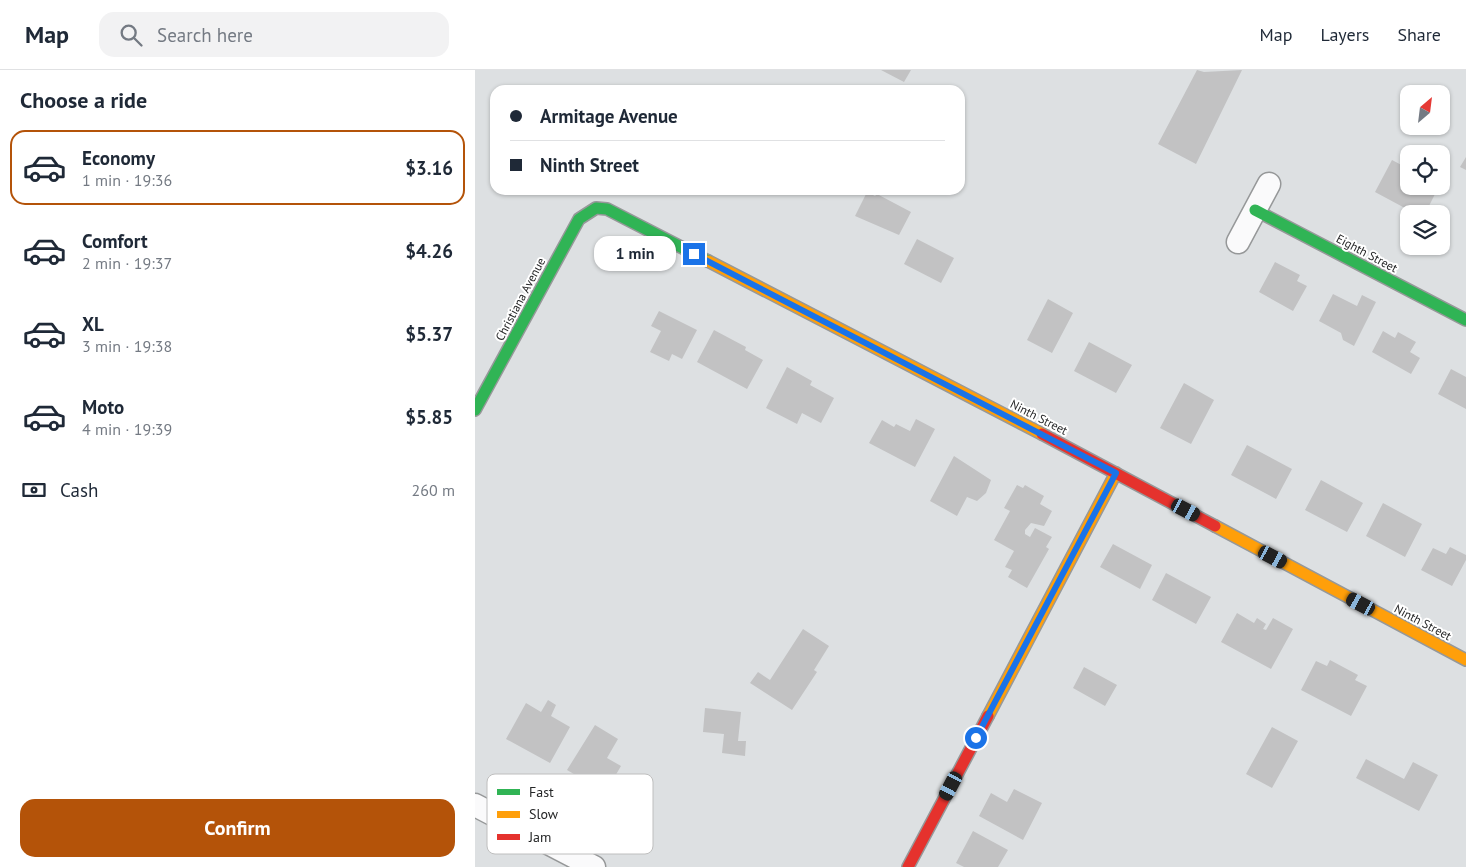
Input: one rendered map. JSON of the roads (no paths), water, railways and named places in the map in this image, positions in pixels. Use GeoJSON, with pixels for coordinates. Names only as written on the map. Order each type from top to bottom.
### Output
{"type":"FeatureCollection","features":[{"type":"Feature","properties":{"kind":"street"},"geometry":{"type":"LineString","coordinates":[[1238,242],[1269,184]]}},
{"type":"Feature","properties":{"kind":"street","name":"Christiana Avenue"},"geometry":{"type":"LineString","coordinates":[[475,410],[579,219],[596,208]]}},
{"type":"Feature","properties":{"kind":"street","name":"Ninth Street"},"geometry":{"type":"LineString","coordinates":[[596,208],[607,208],[1116,473],[1466,660]]}},
{"type":"Feature","properties":{"kind":"street","name":"Eighth Street"},"geometry":{"type":"LineString","coordinates":[[1255,210],[1466,320]]}},
{"type":"Feature","properties":{"kind":"street"},"geometry":{"type":"LineString","coordinates":[[908,867],[1116,473]]}},
{"type":"Feature","properties":{"kind":"street"},"geometry":{"type":"LineString","coordinates":[[475,805],[487,811]]}},
{"type":"Feature","properties":{"kind":"street"},"geometry":{"type":"LineString","coordinates":[[570,854],[595,867]]}}]}
